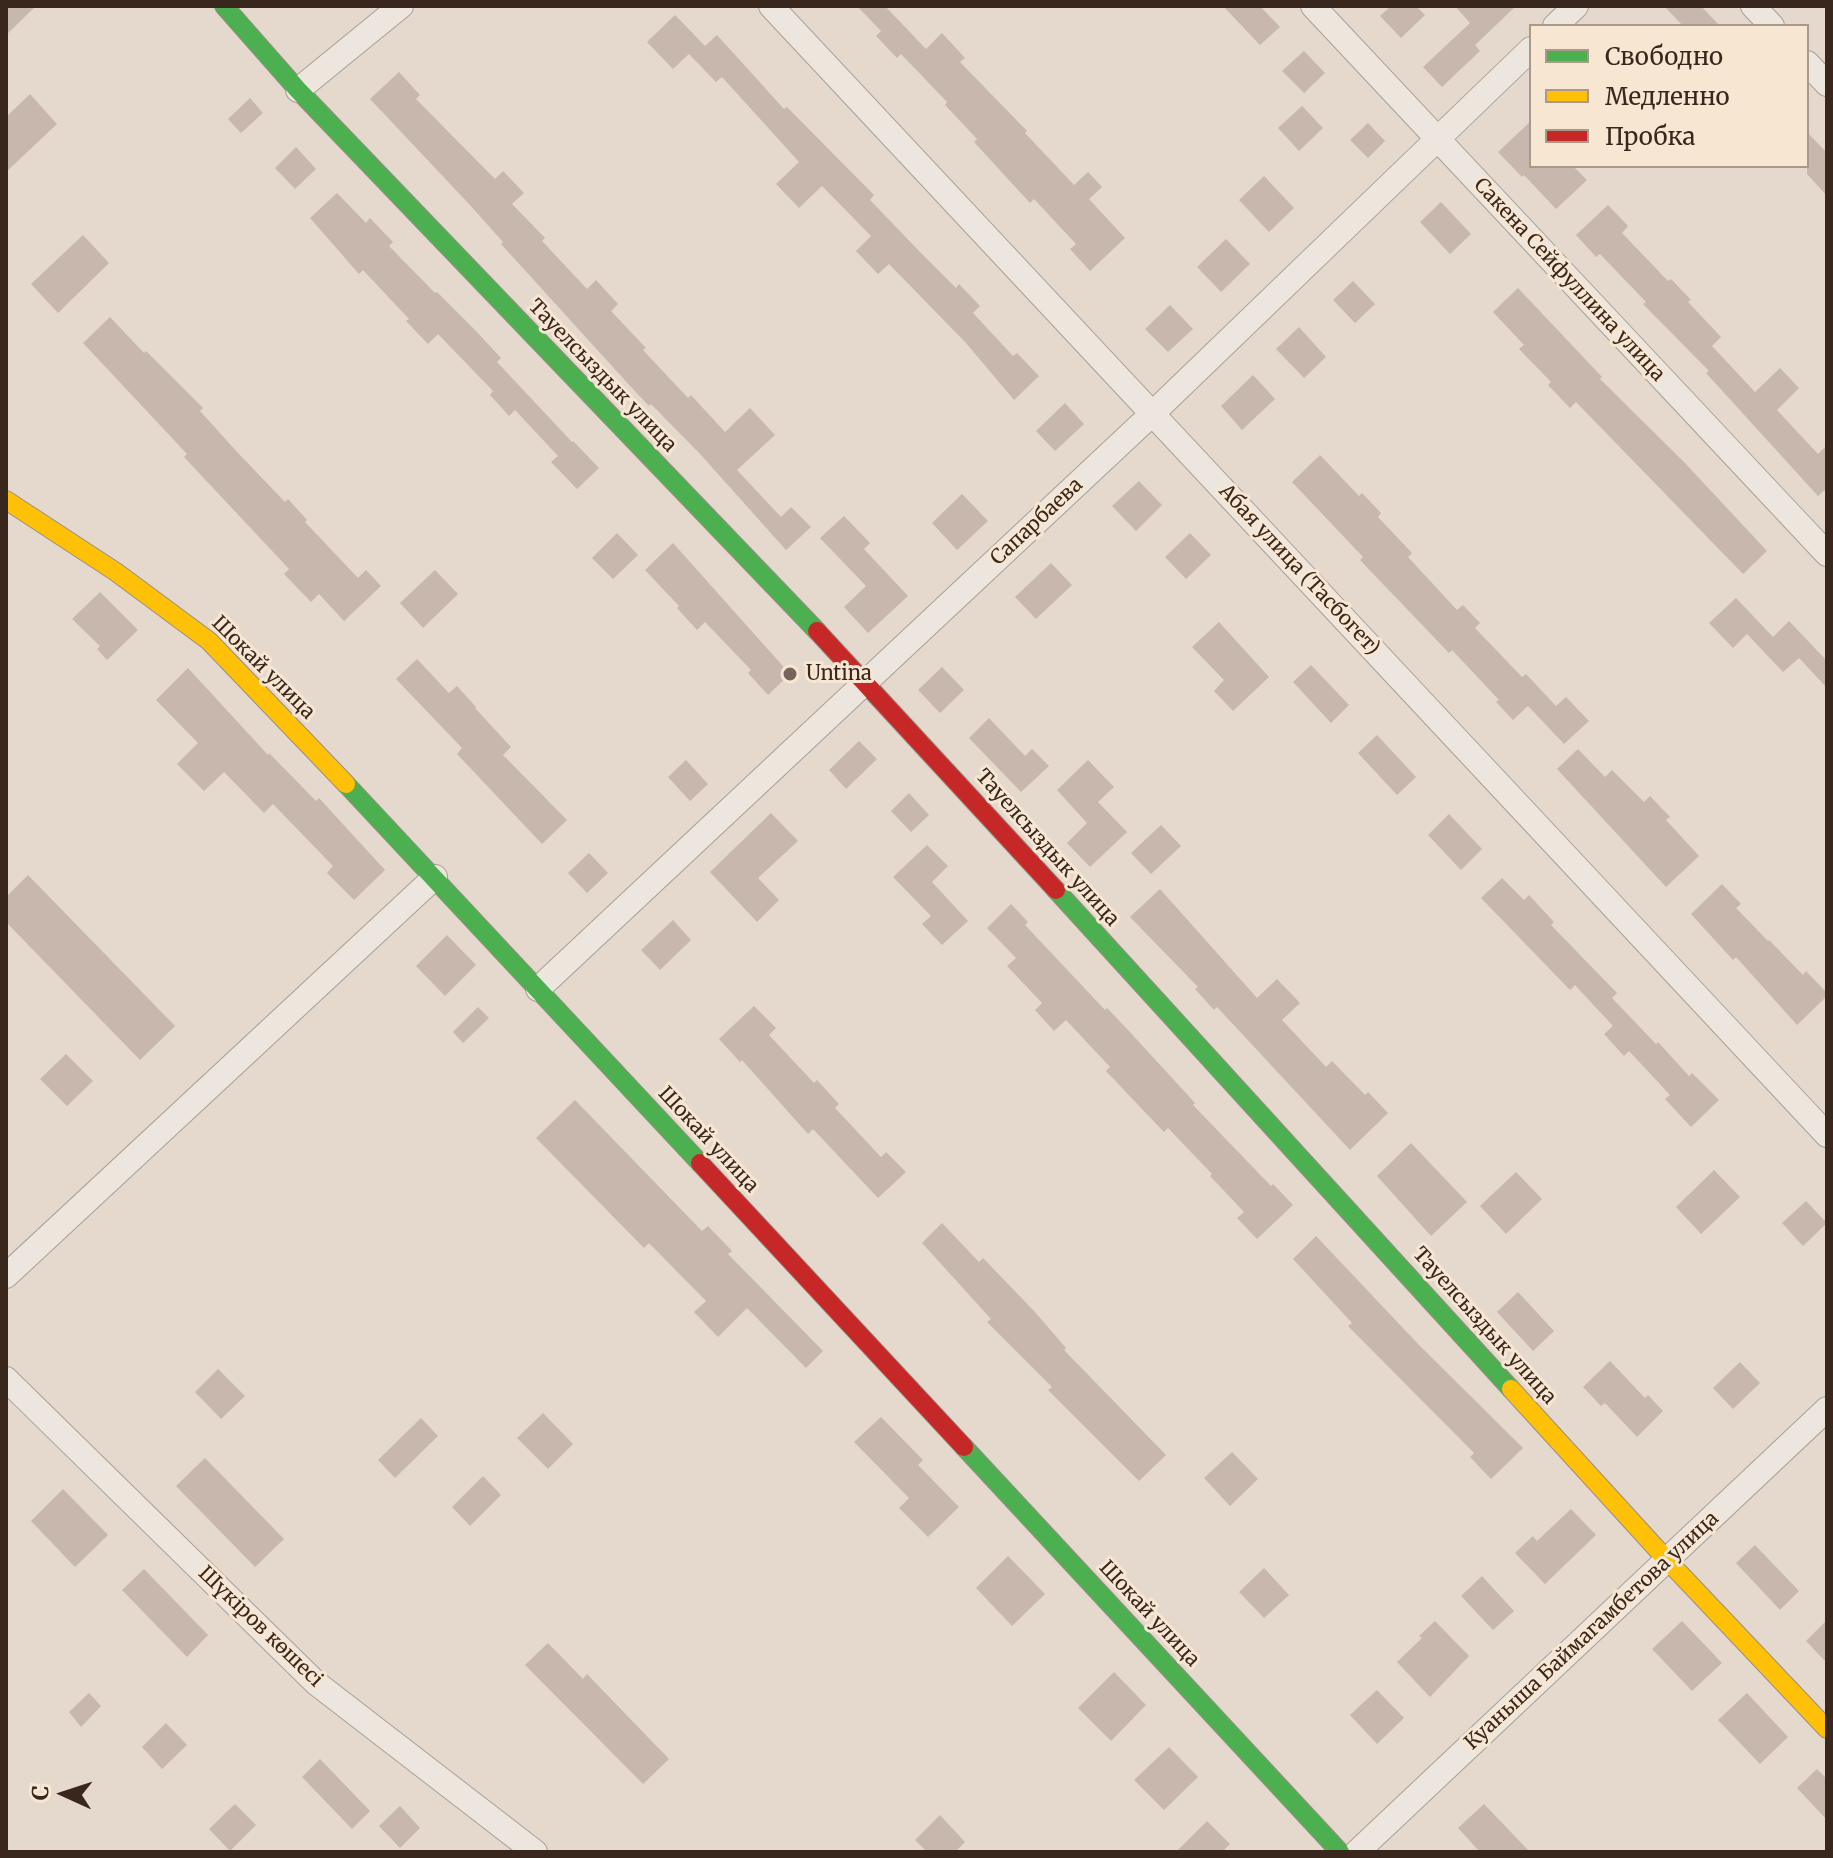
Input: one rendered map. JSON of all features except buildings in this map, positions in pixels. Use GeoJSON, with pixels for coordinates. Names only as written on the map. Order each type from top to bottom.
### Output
{"type":"FeatureCollection","features":[{"type":"Feature","properties":{"kind":"street","name":"Тауелсыздык улица"},"geometry":{"type":"LineString","coordinates":[[224,6],[298,90],[867,683],[1667,1560],[1827,1729]]}},
{"type":"Feature","properties":{"kind":"street"},"geometry":{"type":"LineString","coordinates":[[298,90],[401,6]]}},
{"type":"Feature","properties":{"kind":"street","name":"Абая улица (Тасбогет)"},"geometry":{"type":"LineString","coordinates":[[771,6],[1827,1135]]}},
{"type":"Feature","properties":{"kind":"street","name":"Сакена Сейфуллина улица"},"geometry":{"type":"LineString","coordinates":[[1313,6],[1827,554]]}},
{"type":"Feature","properties":{"kind":"street"},"geometry":{"type":"LineString","coordinates":[[1557,24],[1576,6]]}},
{"type":"Feature","properties":{"kind":"street"},"geometry":{"type":"LineString","coordinates":[[1753,6],[1770,24]]}},
{"type":"Feature","properties":{"kind":"street","name":"Сапарбаева"},"geometry":{"type":"LineString","coordinates":[[538,989],[1152,414],[1529,51]]}},
{"type":"Feature","properties":{"kind":"street"},"geometry":{"type":"LineString","coordinates":[[1809,65],[1827,84]]}},
{"type":"Feature","properties":{"kind":"street","name":"Шокай улица"},"geometry":{"type":"LineString","coordinates":[[6,500],[124,577],[209,641],[435,877],[1340,1852]]}},
{"type":"Feature","properties":{"kind":"street"},"geometry":{"type":"LineString","coordinates":[[6,1276],[435,877]]}},
{"type":"Feature","properties":{"kind":"street","name":"Шүкіров көшесі"},"geometry":{"type":"LineString","coordinates":[[6,1379],[316,1683],[535,1852]]}},
{"type":"Feature","properties":{"kind":"street","name":"Куаныша Баймагамбетова улица"},"geometry":{"type":"LineString","coordinates":[[1357,1852],[1827,1409]]}},
{"type":"Feature","properties":{"kind":"traffic: fast"},"geometry":{"type":"LineString","coordinates":[[224,6],[298,90],[817,631]]}},
{"type":"Feature","properties":{"kind":"traffic: fast"},"geometry":{"type":"LineString","coordinates":[[346,784],[700,1163]]}},
{"type":"Feature","properties":{"kind":"traffic: fast"},"geometry":{"type":"LineString","coordinates":[[1056,890],[1511,1389]]}},
{"type":"Feature","properties":{"kind":"traffic: fast"},"geometry":{"type":"LineString","coordinates":[[964,1447],[1340,1852]]}},
{"type":"Feature","properties":{"kind":"traffic: slow"},"geometry":{"type":"LineString","coordinates":[[6,500],[116,572],[209,641],[346,784]]}},
{"type":"Feature","properties":{"kind":"traffic: slow"},"geometry":{"type":"LineString","coordinates":[[1511,1389],[1827,1729]]}},
{"type":"Feature","properties":{"kind":"traffic: jam"},"geometry":{"type":"LineString","coordinates":[[817,631],[1056,890]]}},
{"type":"Feature","properties":{"kind":"traffic: jam"},"geometry":{"type":"LineString","coordinates":[[700,1163],[964,1447]]}},
{"type":"Feature","properties":{"kind":"place","name":"Untina"},"geometry":{"type":"Point","coordinates":[790,674]}}]}
